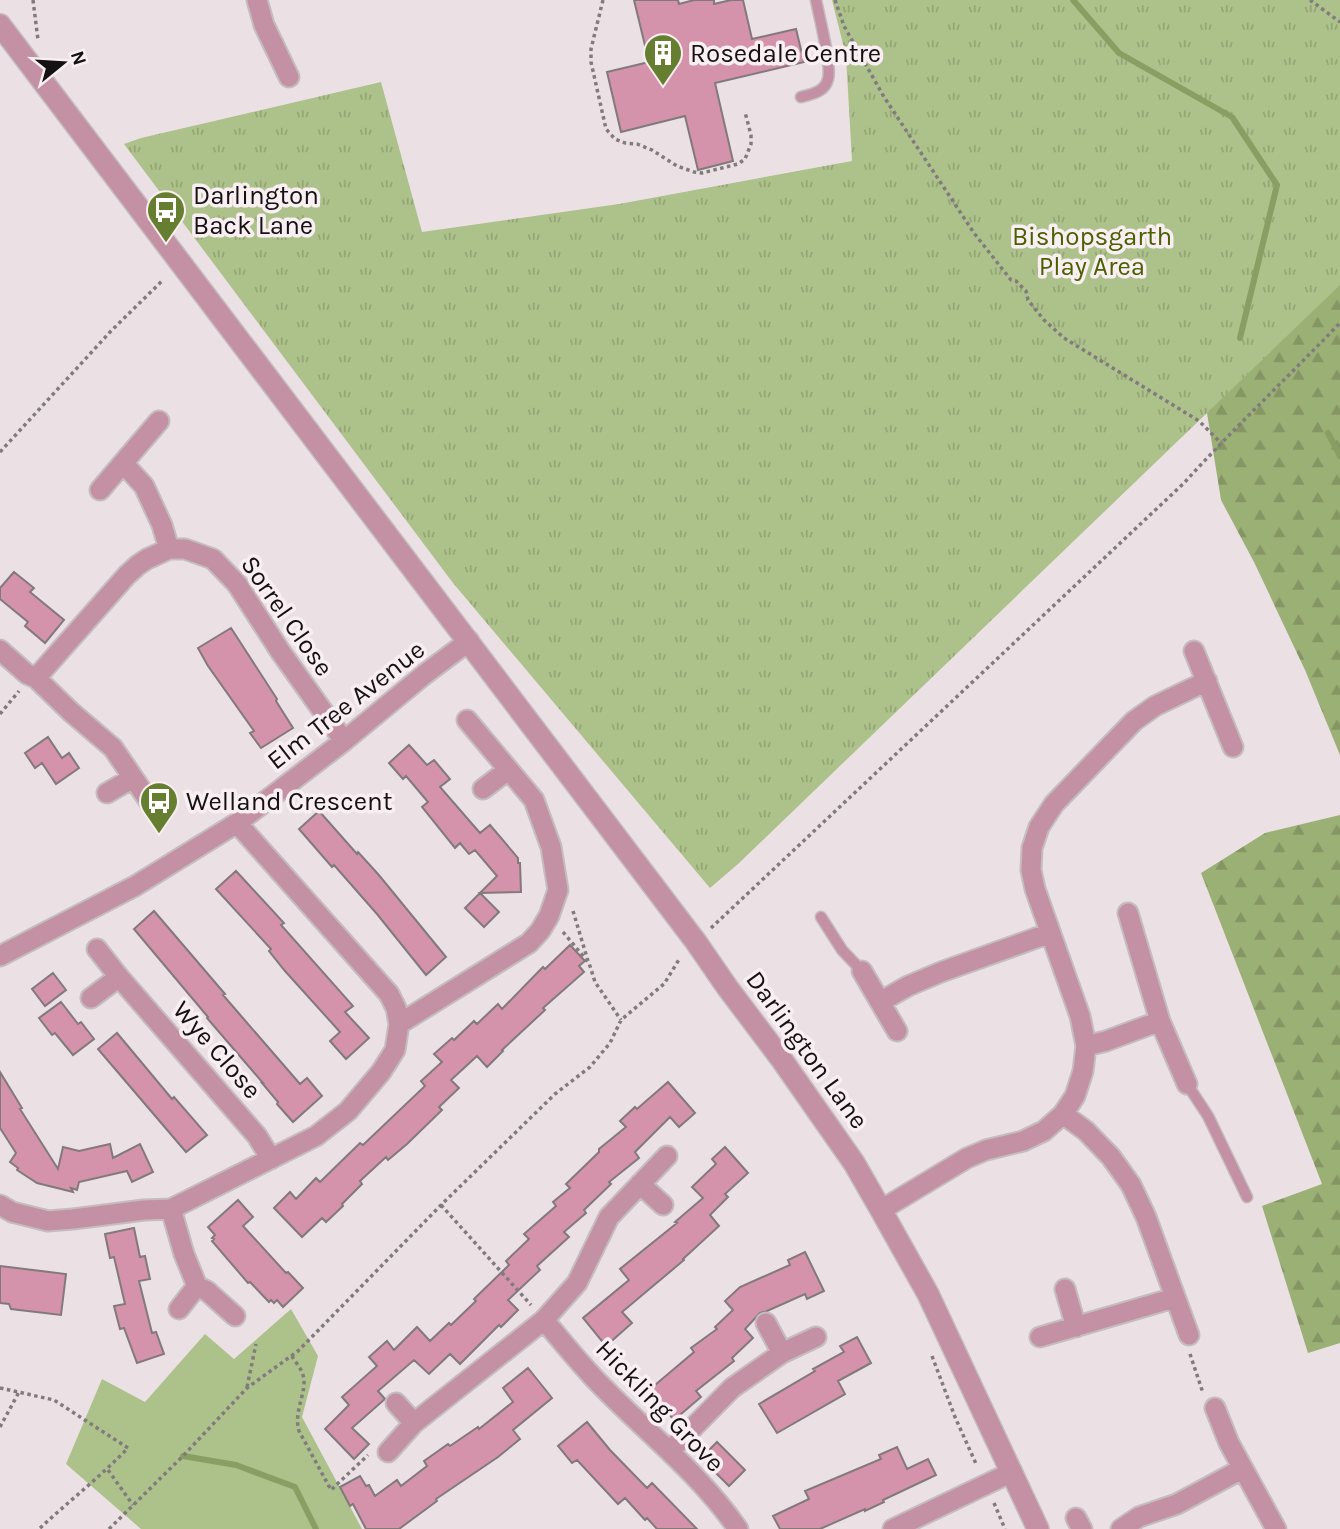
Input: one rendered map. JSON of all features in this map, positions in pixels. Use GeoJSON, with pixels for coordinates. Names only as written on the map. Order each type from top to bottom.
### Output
{"type":"FeatureCollection","features":[{"type":"Feature","properties":{"kind":"street"},"geometry":{"type":"LineString","coordinates":[[257,0],[264,25],[289,77]]}},
{"type":"Feature","properties":{"kind":"street"},"geometry":{"type":"LineString","coordinates":[[0,25],[469,641]]}},
{"type":"Feature","properties":{"kind":"street"},"geometry":{"type":"LineString","coordinates":[[100,490],[159,421]]}},
{"type":"Feature","properties":{"kind":"street"},"geometry":{"type":"LineString","coordinates":[[34,677],[127,575],[147,559],[169,549],[162,525],[144,486],[123,463]]}},
{"type":"Feature","properties":{"kind":"street","name":"Sorrel Close"},"geometry":{"type":"LineString","coordinates":[[169,549],[185,549],[213,559],[237,584],[279,651],[344,741]]}},
{"type":"Feature","properties":{"kind":"street","name":"Elm Tree Avenue"},"geometry":{"type":"LineString","coordinates":[[0,956],[135,886],[237,823],[469,641]]}},
{"type":"Feature","properties":{"kind":"street","name":"Darlington Lane"},"geometry":{"type":"LineString","coordinates":[[469,641],[696,942],[846,1152],[928,1294],[1038,1529]]}},
{"type":"Feature","properties":{"kind":"street"},"geometry":{"type":"LineString","coordinates":[[0,650],[113,748],[152,804]]}},
{"type":"Feature","properties":{"kind":"street"},"geometry":{"type":"LineString","coordinates":[[1194,651],[1233,747]]}},
{"type":"Feature","properties":{"kind":"street"},"geometry":{"type":"LineString","coordinates":[[881,1210],[967,1158],[986,1150],[1023,1141],[1044,1131],[1063,1114],[1075,1096],[1083,1072],[1086,1046],[1080,1016],[1035,889],[1031,870],[1032,848],[1039,827],[1054,804],[1134,722],[1155,706],[1207,681]]}},
{"type":"Feature","properties":{"kind":"street"},"geometry":{"type":"LineString","coordinates":[[399,1024],[529,943],[549,916],[558,890],[551,847],[534,800],[467,720]]}},
{"type":"Feature","properties":{"kind":"street"},"geometry":{"type":"LineString","coordinates":[[483,789],[508,770]]}},
{"type":"Feature","properties":{"kind":"street"},"geometry":{"type":"LineString","coordinates":[[107,793],[133,778]]}},
{"type":"Feature","properties":{"kind":"street"},"geometry":{"type":"LineString","coordinates":[[0,1205],[12,1212],[48,1221],[172,1209],[316,1136],[348,1111],[381,1072],[395,1050],[399,1024],[397,1008],[389,993],[237,823]]}},
{"type":"Feature","properties":{"kind":"street"},"geometry":{"type":"LineString","coordinates":[[1128,913],[1160,1021],[1187,1084]]}},
{"type":"Feature","properties":{"kind":"street"},"geometry":{"type":"LineString","coordinates":[[880,1002],[930,977],[1049,933]]}},
{"type":"Feature","properties":{"kind":"street","name":"Wye Close"},"geometry":{"type":"LineString","coordinates":[[97,949],[255,1133],[271,1159]]}},
{"type":"Feature","properties":{"kind":"street"},"geometry":{"type":"LineString","coordinates":[[862,971],[897,1031]]}},
{"type":"Feature","properties":{"kind":"street"},"geometry":{"type":"LineString","coordinates":[[91,998],[120,977]]}},
{"type":"Feature","properties":{"kind":"street"},"geometry":{"type":"LineString","coordinates":[[1086,1046],[1160,1021]]}},
{"type":"Feature","properties":{"kind":"street"},"geometry":{"type":"LineString","coordinates":[[1063,1114],[1086,1131],[1131,1185],[1146,1217],[1189,1335]]}},
{"type":"Feature","properties":{"kind":"street"},"geometry":{"type":"LineString","coordinates":[[381,1450],[544,1320],[577,1283],[609,1217],[667,1156]]}},
{"type":"Feature","properties":{"kind":"street"},"geometry":{"type":"LineString","coordinates":[[640,1184],[663,1205]]}},
{"type":"Feature","properties":{"kind":"street"},"geometry":{"type":"LineString","coordinates":[[172,1209],[184,1254],[197,1286],[235,1316]]}},
{"type":"Feature","properties":{"kind":"street"},"geometry":{"type":"LineString","coordinates":[[179,1309],[197,1286]]}},
{"type":"Feature","properties":{"kind":"street"},"geometry":{"type":"LineString","coordinates":[[1065,1289],[1076,1327]]}},
{"type":"Feature","properties":{"kind":"street"},"geometry":{"type":"LineString","coordinates":[[1040,1337],[1174,1297]]}},
{"type":"Feature","properties":{"kind":"street","name":"Hickling Grove"},"geometry":{"type":"LineString","coordinates":[[544,1320],[594,1378],[670,1451],[738,1529]]}},
{"type":"Feature","properties":{"kind":"street"},"geometry":{"type":"LineString","coordinates":[[766,1323],[782,1353]]}},
{"type":"Feature","properties":{"kind":"street"},"geometry":{"type":"LineString","coordinates":[[670,1451],[732,1388],[782,1353],[816,1336]]}},
{"type":"Feature","properties":{"kind":"street"},"geometry":{"type":"LineString","coordinates":[[396,1403],[414,1423]]}},
{"type":"Feature","properties":{"kind":"street"},"geometry":{"type":"LineString","coordinates":[[1215,1408],[1242,1469],[1276,1529]]}},
{"type":"Feature","properties":{"kind":"street"},"geometry":{"type":"LineString","coordinates":[[1121,1529],[1139,1517],[1177,1504],[1242,1469]]}},
{"type":"Feature","properties":{"kind":"street"},"geometry":{"type":"LineString","coordinates":[[893,1529],[1012,1472]]}},
{"type":"Feature","properties":{"kind":"lane"},"geometry":{"type":"LineString","coordinates":[[801,97],[819,92],[828,81],[828,66],[816,0]]}},
{"type":"Feature","properties":{"kind":"lane"},"geometry":{"type":"LineString","coordinates":[[821,917],[842,950],[862,971]]}},
{"type":"Feature","properties":{"kind":"lane"},"geometry":{"type":"LineString","coordinates":[[1187,1084],[1208,1116],[1247,1198]]}},
{"type":"Feature","properties":{"kind":"path"},"geometry":{"type":"LineString","coordinates":[[33,0],[39,49]]}},
{"type":"Feature","properties":{"kind":"path"},"geometry":{"type":"LineString","coordinates":[[603,0],[591,50],[591,62],[606,129],[615,139],[637,144],[677,166],[702,173],[738,164],[745,159],[751,144],[751,135],[745,111]]}},
{"type":"Feature","properties":{"kind":"path"},"geometry":{"type":"LineString","coordinates":[[835,0],[844,26],[884,97],[974,233],[1011,279],[1026,291],[1028,300],[1044,320],[1064,338],[1199,421],[1221,443]]}},
{"type":"Feature","properties":{"kind":"path"},"geometry":{"type":"LineString","coordinates":[[1310,0],[1340,22]]}},
{"type":"Feature","properties":{"kind":"path"},"geometry":{"type":"LineString","coordinates":[[0,452],[111,331],[163,280]]}},
{"type":"Feature","properties":{"kind":"path"},"geometry":{"type":"LineString","coordinates":[[109,1529],[247,1388],[298,1351],[441,1205],[555,1094],[590,1067],[610,1043],[621,1020],[664,985],[682,954],[1184,483],[1340,323]]}},
{"type":"Feature","properties":{"kind":"path"},"geometry":{"type":"LineString","coordinates":[[0,714],[34,677]]}},
{"type":"Feature","properties":{"kind":"path"},"geometry":{"type":"LineString","coordinates":[[571,905],[596,982],[621,1020]]}},
{"type":"Feature","properties":{"kind":"path"},"geometry":{"type":"LineString","coordinates":[[549,916],[589,963]]}},
{"type":"Feature","properties":{"kind":"path"},"geometry":{"type":"LineString","coordinates":[[441,1205],[544,1320]]}},
{"type":"Feature","properties":{"kind":"path"},"geometry":{"type":"LineString","coordinates":[[1189,1335],[1186,1345],[1206,1401],[1215,1408]]}},
{"type":"Feature","properties":{"kind":"path"},"geometry":{"type":"LineString","coordinates":[[247,1388],[256,1344]]}},
{"type":"Feature","properties":{"kind":"path"},"geometry":{"type":"LineString","coordinates":[[929,1349],[955,1418],[980,1473]]}},
{"type":"Feature","properties":{"kind":"path"},"geometry":{"type":"LineString","coordinates":[[292,1356],[303,1374],[304,1382],[296,1421],[331,1490],[381,1450]]}},
{"type":"Feature","properties":{"kind":"path"},"geometry":{"type":"LineString","coordinates":[[0,1388],[54,1400],[128,1448],[38,1529]]}},
{"type":"Feature","properties":{"kind":"path"},"geometry":{"type":"LineString","coordinates":[[0,1427],[19,1392]]}},
{"type":"Feature","properties":{"kind":"path"},"geometry":{"type":"LineString","coordinates":[[107,1469],[133,1505]]}},
{"type":"Feature","properties":{"kind":"path"},"geometry":{"type":"LineString","coordinates":[[993,1501],[1005,1529]]}},
{"type":"Feature","properties":{"kind":"green space","name":"Bishopsgarth Play Area"},"geometry":{"type":"Polygon","coordinates":[[[832,0],[1340,0],[1340,285],[710,888],[453,583],[124,144],[381,82],[422,232],[619,204],[852,161],[846,56],[832,0]]]}},
{"type":"Feature","properties":{"kind":"green space"},"geometry":{"type":"Polygon","coordinates":[[[1340,155],[1340,755],[1305,670],[1254,562],[1221,500],[1192,320],[1340,155]]]}},
{"type":"Feature","properties":{"kind":"green space"},"geometry":{"type":"Polygon","coordinates":[[[1340,815],[1340,1343],[1308,1353],[1262,1206],[1322,1184],[1201,873],[1265,833],[1340,815]]]}},
{"type":"Feature","properties":{"kind":"green space"},"geometry":{"type":"Polygon","coordinates":[[[291,1309],[318,1356],[302,1417],[362,1529],[141,1529],[66,1464],[102,1379],[145,1402],[205,1334],[234,1359],[291,1309]]]}},
{"type":"Feature","properties":{"kind":"building","name":"Rosedale Centre"},"geometry":{"type":"Polygon","coordinates":[[[634,0],[678,0],[679,4],[694,0],[714,0],[714,4],[743,0],[752,39],[796,29],[804,62],[715,83],[733,161],[698,170],[685,116],[621,132],[607,72],[649,62],[634,0]]]}},
{"type":"Feature","properties":{"kind":"building"},"geometry":{"type":"Polygon","coordinates":[[[14,572],[34,588],[30,592],[64,620],[45,643],[25,626],[28,622],[0,599],[0,588],[14,572]]]}},
{"type":"Feature","properties":{"kind":"building"},"geometry":{"type":"Polygon","coordinates":[[[231,628],[293,728],[261,748],[250,733],[254,731],[198,648],[231,628]]]}},
{"type":"Feature","properties":{"kind":"building"},"geometry":{"type":"Polygon","coordinates":[[[48,737],[62,758],[69,753],[79,768],[56,784],[42,763],[35,768],[25,753],[48,737]]]}},
{"type":"Feature","properties":{"kind":"building"},"geometry":{"type":"Polygon","coordinates":[[[409,745],[427,765],[434,760],[450,779],[440,787],[480,833],[490,825],[518,858],[521,892],[480,893],[497,876],[475,850],[469,854],[460,843],[455,848],[422,807],[428,802],[406,776],[403,779],[389,763],[409,745]]]}},
{"type":"Feature","properties":{"kind":"building"},"geometry":{"type":"Polygon","coordinates":[[[319,811],[378,874],[446,957],[426,975],[377,914],[299,829],[319,811]]]}},
{"type":"Feature","properties":{"kind":"building"},"geometry":{"type":"Polygon","coordinates":[[[236,871],[284,923],[281,925],[353,1006],[345,1012],[369,1038],[346,1059],[330,1041],[340,1032],[285,971],[269,951],[271,949],[216,889],[236,871]]]}},
{"type":"Feature","properties":{"kind":"building"},"geometry":{"type":"Polygon","coordinates":[[[480,893],[499,912],[484,927],[465,908],[480,893]]]}},
{"type":"Feature","properties":{"kind":"building"},"geometry":{"type":"Polygon","coordinates":[[[154,911],[300,1084],[307,1078],[322,1096],[293,1122],[134,929],[154,911]]]}},
{"type":"Feature","properties":{"kind":"building"},"geometry":{"type":"Polygon","coordinates":[[[570,945],[585,961],[579,966],[584,972],[543,1008],[545,1010],[487,1067],[477,1056],[451,1080],[459,1088],[439,1107],[442,1110],[407,1144],[388,1160],[386,1157],[360,1181],[362,1184],[326,1222],[322,1218],[302,1237],[274,1208],[290,1192],[296,1199],[316,1178],[320,1182],[360,1143],[363,1145],[425,1086],[421,1081],[442,1062],[434,1054],[474,1021],[477,1024],[498,1004],[502,1009],[543,967],[545,969],[570,945]]]}},
{"type":"Feature","properties":{"kind":"building"},"geometry":{"type":"Polygon","coordinates":[[[53,973],[66,990],[45,1006],[32,989],[53,973]]]}},
{"type":"Feature","properties":{"kind":"building"},"geometry":{"type":"Polygon","coordinates":[[[61,1002],[94,1039],[73,1055],[39,1018],[61,1002]]]}},
{"type":"Feature","properties":{"kind":"building"},"geometry":{"type":"Polygon","coordinates":[[[117,1033],[172,1099],[174,1097],[207,1135],[186,1152],[98,1049],[117,1033]]]}},
{"type":"Feature","properties":{"kind":"building"},"geometry":{"type":"Polygon","coordinates":[[[0,1072],[58,1169],[63,1147],[79,1151],[110,1144],[113,1158],[140,1144],[153,1172],[132,1182],[127,1171],[79,1182],[77,1190],[71,1188],[73,1192],[37,1183],[17,1170],[10,1162],[16,1153],[0,1128],[0,1072]]]}},
{"type":"Feature","properties":{"kind":"building"},"geometry":{"type":"Polygon","coordinates":[[[668,1082],[695,1113],[679,1127],[670,1117],[635,1152],[639,1158],[609,1182],[611,1184],[584,1210],[586,1213],[564,1232],[569,1237],[537,1266],[540,1270],[508,1300],[518,1310],[460,1364],[450,1354],[429,1374],[414,1360],[378,1391],[385,1399],[352,1428],[369,1444],[354,1459],[325,1429],[349,1405],[342,1397],[377,1366],[369,1357],[387,1341],[394,1350],[417,1327],[430,1341],[449,1323],[451,1325],[509,1265],[506,1261],[529,1239],[524,1234],[556,1206],[553,1202],[570,1188],[566,1184],[599,1149],[626,1127],[620,1121],[668,1082]]]}},
{"type":"Feature","properties":{"kind":"building"},"geometry":{"type":"Polygon","coordinates":[[[725,1147],[748,1173],[725,1194],[728,1197],[710,1215],[719,1226],[684,1260],[622,1312],[632,1323],[606,1346],[583,1318],[629,1280],[620,1269],[703,1198],[692,1187],[716,1164],[712,1159],[725,1147]]]}},
{"type":"Feature","properties":{"kind":"building"},"geometry":{"type":"Polygon","coordinates":[[[238,1200],[253,1217],[243,1226],[303,1288],[283,1307],[277,1300],[274,1303],[271,1300],[269,1302],[248,1283],[212,1241],[215,1235],[208,1227],[238,1200]]]}},
{"type":"Feature","properties":{"kind":"building"},"geometry":{"type":"Polygon","coordinates":[[[134,1228],[140,1257],[145,1256],[150,1279],[139,1281],[152,1333],[156,1332],[164,1354],[137,1363],[124,1328],[120,1329],[114,1306],[125,1304],[114,1257],[110,1258],[105,1234],[134,1228]]]}},
{"type":"Feature","properties":{"kind":"building"},"geometry":{"type":"Polygon","coordinates":[[[805,1252],[824,1291],[807,1299],[805,1294],[760,1313],[745,1329],[753,1338],[732,1358],[734,1361],[696,1391],[701,1397],[674,1420],[649,1390],[694,1352],[691,1348],[717,1329],[715,1327],[733,1310],[725,1301],[740,1287],[790,1265],[788,1260],[805,1252]]]}},
{"type":"Feature","properties":{"kind":"building"},"geometry":{"type":"Polygon","coordinates":[[[0,1266],[66,1274],[61,1315],[11,1309],[9,1304],[0,1303],[0,1266]]]}},
{"type":"Feature","properties":{"kind":"building"},"geometry":{"type":"Polygon","coordinates":[[[857,1337],[871,1363],[838,1381],[845,1394],[777,1433],[759,1404],[844,1352],[840,1346],[857,1337]]]}},
{"type":"Feature","properties":{"kind":"building"},"geometry":{"type":"Polygon","coordinates":[[[528,1368],[552,1398],[513,1430],[520,1439],[399,1529],[366,1529],[353,1504],[350,1506],[340,1487],[360,1476],[375,1496],[397,1480],[401,1486],[427,1466],[424,1461],[448,1444],[450,1446],[478,1427],[479,1429],[513,1402],[503,1388],[528,1368]]]}},
{"type":"Feature","properties":{"kind":"building"},"geometry":{"type":"Polygon","coordinates":[[[587,1422],[647,1488],[652,1483],[697,1529],[657,1529],[625,1498],[618,1504],[577,1460],[572,1463],[558,1446],[587,1422]]]}},
{"type":"Feature","properties":{"kind":"building"},"geometry":{"type":"Polygon","coordinates":[[[717,1442],[745,1470],[729,1486],[701,1458],[717,1442]]]}},
{"type":"Feature","properties":{"kind":"building"},"geometry":{"type":"Polygon","coordinates":[[[897,1447],[907,1469],[928,1459],[936,1475],[865,1511],[820,1529],[780,1529],[773,1516],[809,1499],[805,1491],[881,1459],[879,1455],[897,1447]]]}},
{"type":"Feature","properties":{"kind":"waterway"},"geometry":{"type":"LineString","coordinates":[[1073,0],[1119,53],[1232,117],[1277,185],[1240,338]]}},
{"type":"Feature","properties":{"kind":"waterway"},"geometry":{"type":"LineString","coordinates":[[1328,433],[1340,456]]}},
{"type":"Feature","properties":{"kind":"waterway"},"geometry":{"type":"LineString","coordinates":[[183,1456],[236,1465],[295,1487],[316,1529]]}},
{"type":"Feature","properties":{"kind":"place","name":"Rosedale Centre"},"geometry":{"type":"Point","coordinates":[663,87]}},
{"type":"Feature","properties":{"kind":"place","name":"Darlington Back Lane"},"geometry":{"type":"Point","coordinates":[166,244]}},
{"type":"Feature","properties":{"kind":"place","name":"Welland Crescent"},"geometry":{"type":"Point","coordinates":[159,835]}}]}
